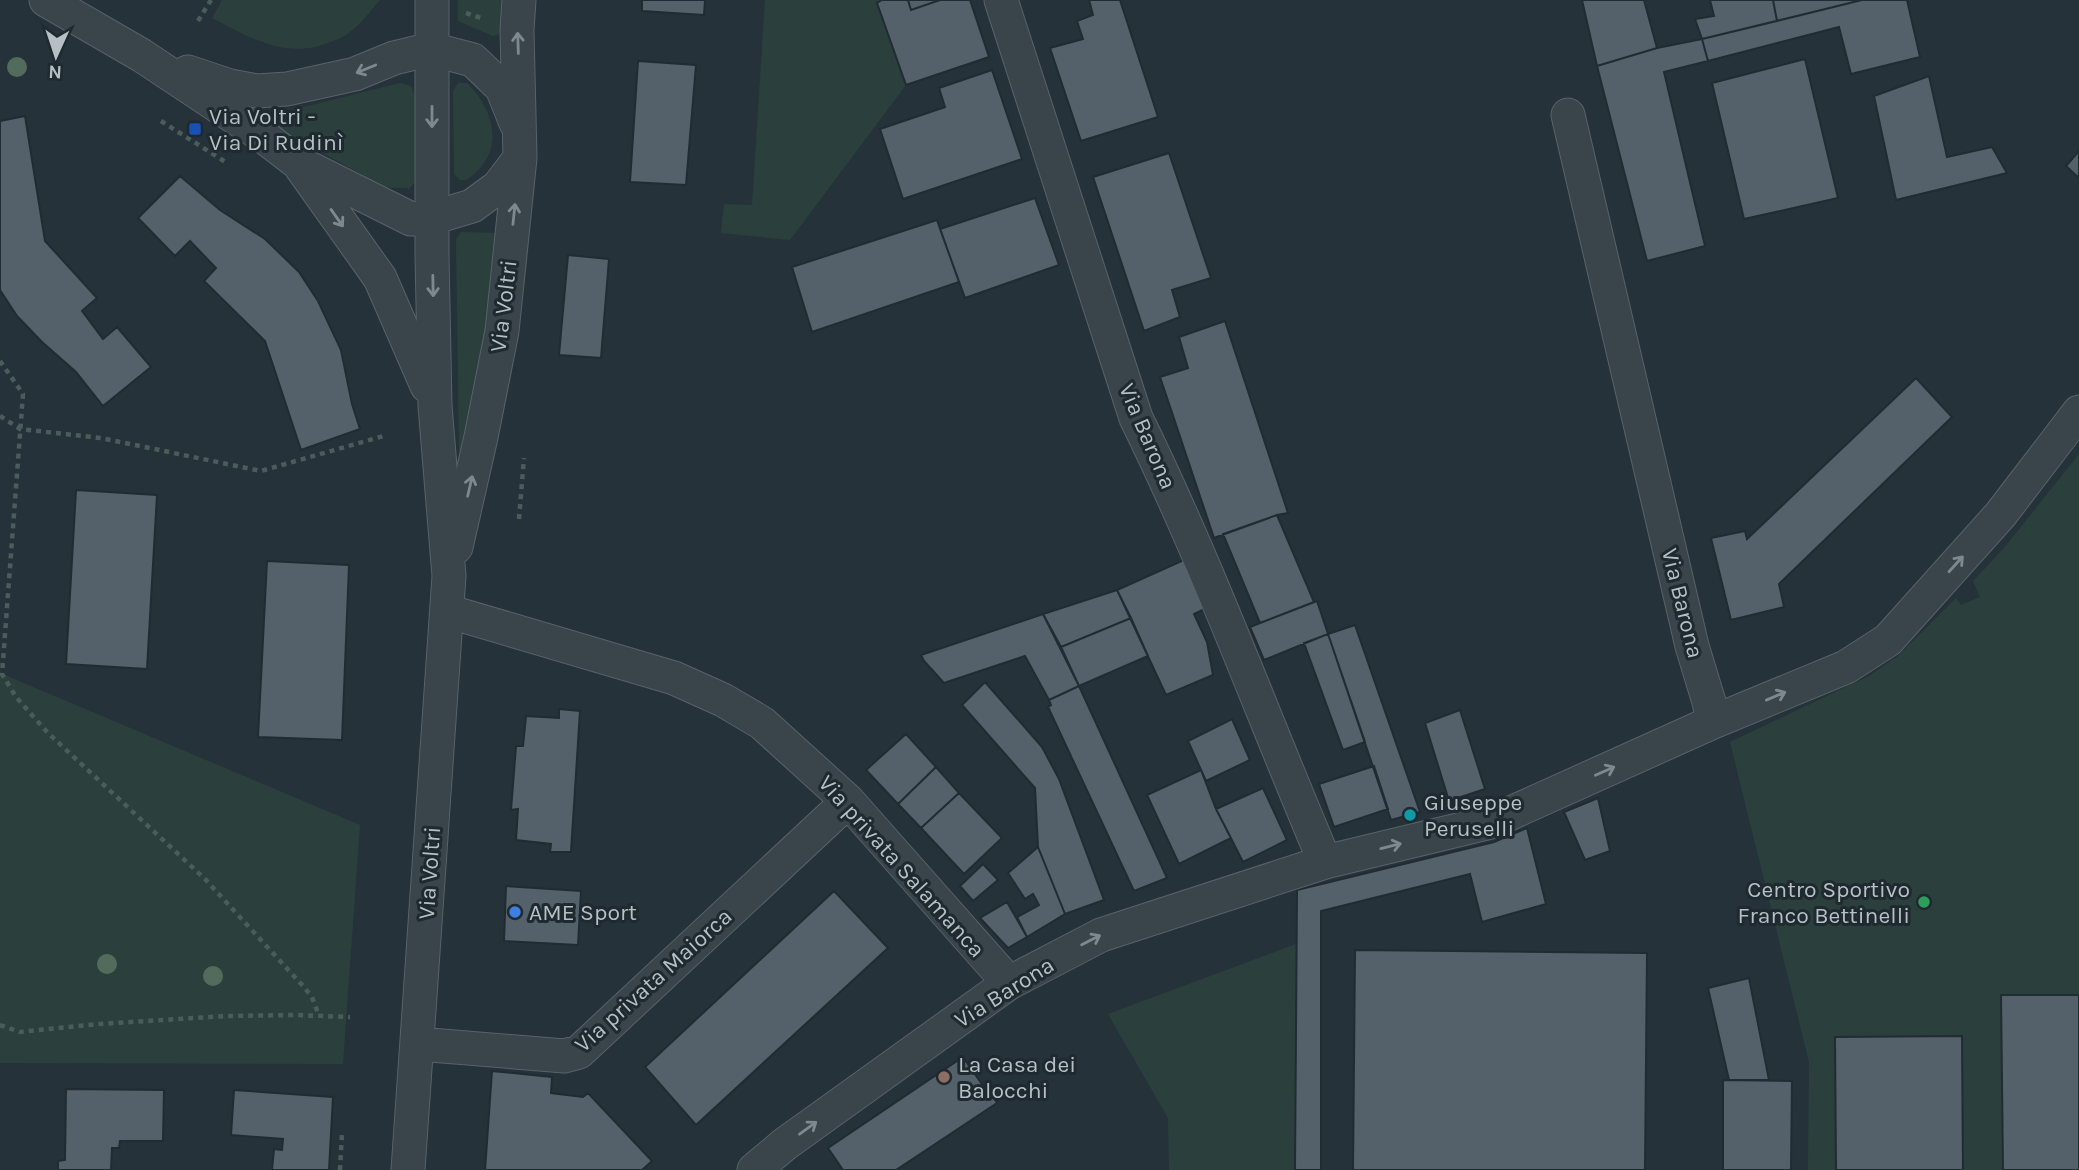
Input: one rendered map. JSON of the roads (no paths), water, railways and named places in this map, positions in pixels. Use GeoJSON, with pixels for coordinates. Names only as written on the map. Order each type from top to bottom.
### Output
{"type":"FeatureCollection","features":[{"type":"Feature","properties":{"kind":"street"},"geometry":{"type":"LineString","coordinates":[[46,0],[141,55],[263,136],[297,162],[407,217],[432,218],[472,206],[498,187],[520,146]]}},
{"type":"Feature","properties":{"kind":"street","name":"Via Voltri"},"geometry":{"type":"LineString","coordinates":[[449,576],[479,449],[502,331],[520,146],[517,30],[519,0]]}},
{"type":"Feature","properties":{"kind":"street","name":"Via Barona"},"geometry":{"type":"LineString","coordinates":[[1001,0],[1136,418],[1219,601],[1325,862]]}},
{"type":"Feature","properties":{"kind":"street","name":"Via Voltri"},"geometry":{"type":"LineString","coordinates":[[408,1170],[449,576],[435,406],[432,218],[431,49],[445,5]]}},
{"type":"Feature","properties":{"kind":"street"},"geometry":{"type":"LineString","coordinates":[[141,55],[230,86],[257,91],[288,89],[355,74],[394,58],[431,49]]}},
{"type":"Feature","properties":{"kind":"street","name":"Via Voltri"},"geometry":{"type":"LineString","coordinates":[[431,49],[473,60],[502,88],[520,146]]}},
{"type":"Feature","properties":{"kind":"street","name":"Via Barona"},"geometry":{"type":"LineString","coordinates":[[1568,115],[1692,646],[1713,722]]}},
{"type":"Feature","properties":{"kind":"street"},"geometry":{"type":"LineString","coordinates":[[297,162],[380,278],[435,406]]}},
{"type":"Feature","properties":{"kind":"street","name":"Via Barona"},"geometry":{"type":"LineString","coordinates":[[754,1170],[785,1144],[1009,983],[1101,935],[1325,862],[1491,822],[1713,722],[1846,667],[1888,640],[2001,514],[2079,412]]}},
{"type":"Feature","properties":{"kind":"street","name":"Via privata Salamanca"},"geometry":{"type":"LineString","coordinates":[[447,611],[674,678],[723,700],[762,723],[848,801],[1009,983]]}},
{"type":"Feature","properties":{"kind":"street","name":"Via privata Maiorca"},"geometry":{"type":"LineString","coordinates":[[418,1044],[564,1056],[579,1052],[848,801]]}},
{"type":"Feature","properties":{"kind":"place","name":"Via Voltri - Via Di Rudinì"},"geometry":{"type":"Point","coordinates":[195,129]}},
{"type":"Feature","properties":{"kind":"place","name":"Giuseppe Peruselli"},"geometry":{"type":"Point","coordinates":[1410,815]}},
{"type":"Feature","properties":{"kind":"place","name":"Centro Sportivo Franco Bettinelli"},"geometry":{"type":"Point","coordinates":[1924,902]}},
{"type":"Feature","properties":{"kind":"place","name":"AME Sport"},"geometry":{"type":"Point","coordinates":[515,912]}},
{"type":"Feature","properties":{"kind":"place","name":"La Casa dei Balocchi"},"geometry":{"type":"Point","coordinates":[944,1077]}}]}
